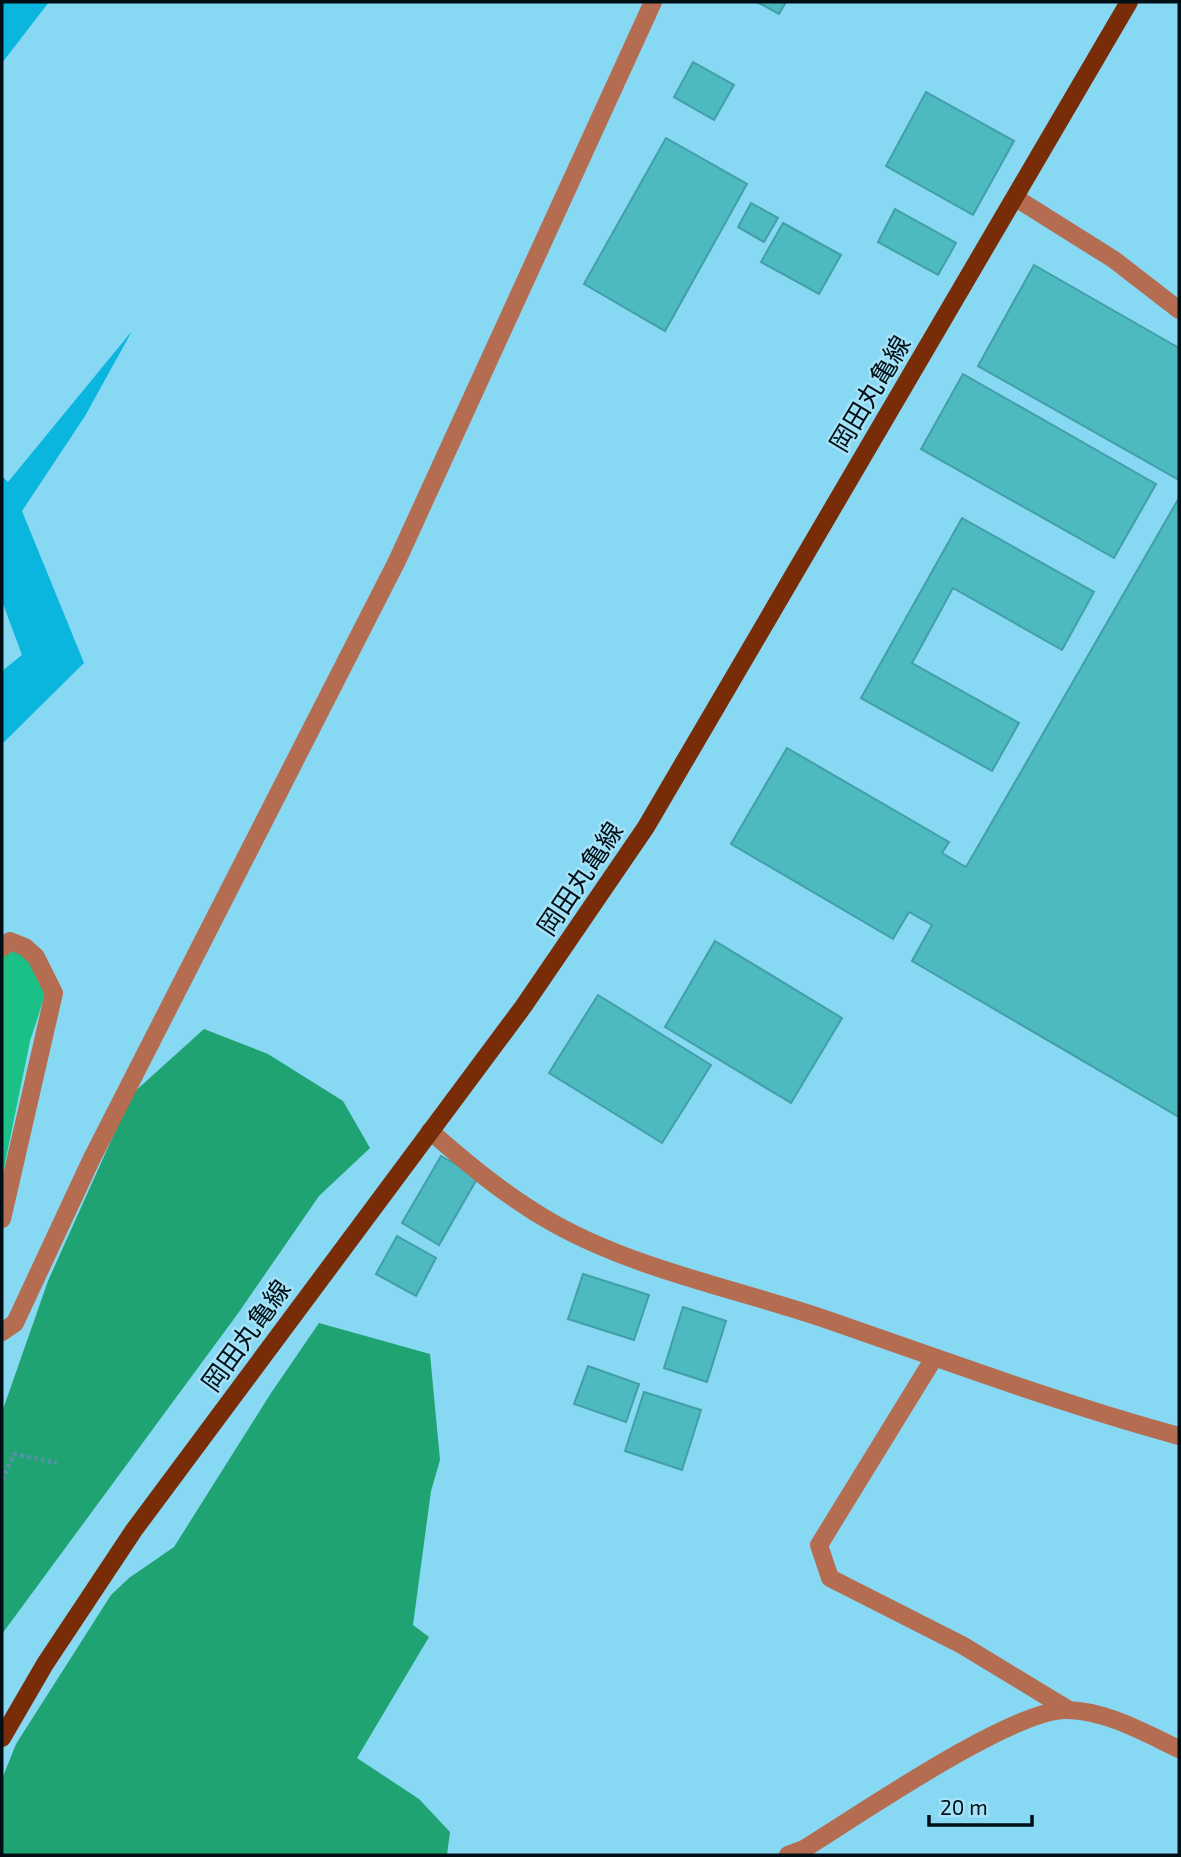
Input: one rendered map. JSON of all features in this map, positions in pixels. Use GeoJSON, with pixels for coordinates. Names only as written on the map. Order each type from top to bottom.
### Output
{"type":"FeatureCollection","features":[{"type":"Feature","properties":{"kind":"main road","name":"岡田丸亀線"},"geometry":{"type":"LineString","coordinates":[[2,1738],[45,1664],[134,1530],[570,941],[646,827],[1129,2]]}},
{"type":"Feature","properties":{"kind":"street"},"geometry":{"type":"LineString","coordinates":[[2,1332],[15,1323],[92,1158],[397,561],[653,2]]}},
{"type":"Feature","properties":{"kind":"street"},"geometry":{"type":"LineString","coordinates":[[1016,198],[1112,259],[1179,310]]}},
{"type":"Feature","properties":{"kind":"street"},"geometry":{"type":"LineString","coordinates":[[2,948],[10,941],[25,947],[36,957],[54,993],[2,1219]]}},
{"type":"Feature","properties":{"kind":"street"},"geometry":{"type":"LineString","coordinates":[[430,1131],[492,1184],[554,1224],[612,1250],[1087,1411],[1179,1436]]}},
{"type":"Feature","properties":{"kind":"street"},"geometry":{"type":"LineString","coordinates":[[934,1358],[818,1545],[830,1578],[962,1645],[1069,1710]]}},
{"type":"Feature","properties":{"kind":"street"},"geometry":{"type":"LineString","coordinates":[[788,1855],[804,1849],[989,1736],[1042,1713],[1069,1710],[1120,1721],[1179,1749]]}},
{"type":"Feature","properties":{"kind":"path"},"geometry":{"type":"LineString","coordinates":[[2,1479],[14,1454],[57,1464]]}},
{"type":"Feature","properties":{"kind":"green space"},"geometry":{"type":"Polygon","coordinates":[[[2,945],[24,955],[47,989],[30,1041],[2,1178],[2,945]]]}},
{"type":"Feature","properties":{"kind":"green space"},"geometry":{"type":"Polygon","coordinates":[[[204,1029],[268,1054],[343,1101],[370,1148],[319,1196],[239,1312],[2,1634],[2,1412],[48,1281],[132,1094],[204,1029]]]}},
{"type":"Feature","properties":{"kind":"green space"},"geometry":{"type":"Polygon","coordinates":[[[319,1323],[430,1354],[440,1460],[431,1491],[413,1625],[429,1637],[357,1758],[419,1799],[450,1832],[447,1855],[2,1855],[2,1779],[16,1744],[111,1595],[129,1578],[174,1547],[271,1393],[319,1323]]]}},
{"type":"Feature","properties":{"kind":"water"},"geometry":{"type":"Polygon","coordinates":[[[2,2],[49,2],[2,63],[2,2]]]}},
{"type":"Feature","properties":{"kind":"water"},"geometry":{"type":"Polygon","coordinates":[[[132,331],[85,416],[22,511],[84,663],[2,744],[2,671],[22,655],[2,601],[2,476],[8,482],[132,331]]]}},
{"type":"Feature","properties":{"kind":"building"},"geometry":{"type":"Polygon","coordinates":[[[757,2],[786,2],[779,14],[757,2]]]}},
{"type":"Feature","properties":{"kind":"building"},"geometry":{"type":"Polygon","coordinates":[[[693,62],[734,85],[714,120],[674,97],[693,62]]]}},
{"type":"Feature","properties":{"kind":"building"},"geometry":{"type":"Polygon","coordinates":[[[926,92],[1014,141],[973,215],[886,166],[926,92]]]}},
{"type":"Feature","properties":{"kind":"building"},"geometry":{"type":"Polygon","coordinates":[[[666,138],[747,184],[665,331],[584,284],[666,138]]]}},
{"type":"Feature","properties":{"kind":"building"},"geometry":{"type":"Polygon","coordinates":[[[751,203],[778,218],[764,242],[738,227],[751,203]]]}},
{"type":"Feature","properties":{"kind":"building"},"geometry":{"type":"Polygon","coordinates":[[[895,209],[956,243],[938,275],[878,242],[895,209]]]}},
{"type":"Feature","properties":{"kind":"building"},"geometry":{"type":"Polygon","coordinates":[[[783,223],[841,255],[819,294],[761,262],[783,223]]]}},
{"type":"Feature","properties":{"kind":"building"},"geometry":{"type":"Polygon","coordinates":[[[1034,265],[1179,348],[1179,480],[978,366],[1034,265]]]}},
{"type":"Feature","properties":{"kind":"building"},"geometry":{"type":"Polygon","coordinates":[[[963,374],[1156,484],[1114,558],[921,449],[963,374]]]}},
{"type":"Feature","properties":{"kind":"building"},"geometry":{"type":"Polygon","coordinates":[[[1179,498],[1179,1117],[912,961],[932,925],[909,912],[893,939],[731,844],[787,748],[949,842],[942,853],[966,867],[1179,498]]]}},
{"type":"Feature","properties":{"kind":"building"},"geometry":{"type":"Polygon","coordinates":[[[962,518],[1094,592],[1062,650],[953,588],[912,663],[1019,723],[992,771],[861,698],[962,518]]]}},
{"type":"Feature","properties":{"kind":"building"},"geometry":{"type":"Polygon","coordinates":[[[715,941],[842,1018],[791,1103],[665,1027],[715,941]]]}},
{"type":"Feature","properties":{"kind":"building"},"geometry":{"type":"Polygon","coordinates":[[[598,995],[711,1065],[662,1143],[549,1073],[598,995]]]}},
{"type":"Feature","properties":{"kind":"building"},"geometry":{"type":"Polygon","coordinates":[[[441,1156],[478,1177],[439,1245],[402,1223],[441,1156]]]}},
{"type":"Feature","properties":{"kind":"building"},"geometry":{"type":"Polygon","coordinates":[[[397,1236],[436,1258],[416,1296],[376,1274],[397,1236]]]}},
{"type":"Feature","properties":{"kind":"building"},"geometry":{"type":"Polygon","coordinates":[[[583,1274],[649,1295],[634,1340],[568,1319],[583,1274]]]}},
{"type":"Feature","properties":{"kind":"building"},"geometry":{"type":"Polygon","coordinates":[[[683,1307],[726,1321],[707,1382],[664,1368],[683,1307]]]}},
{"type":"Feature","properties":{"kind":"building"},"geometry":{"type":"Polygon","coordinates":[[[588,1366],[639,1384],[626,1422],[574,1404],[588,1366]]]}},
{"type":"Feature","properties":{"kind":"building"},"geometry":{"type":"Polygon","coordinates":[[[644,1392],[701,1410],[682,1470],[625,1451],[644,1392]]]}}]}
